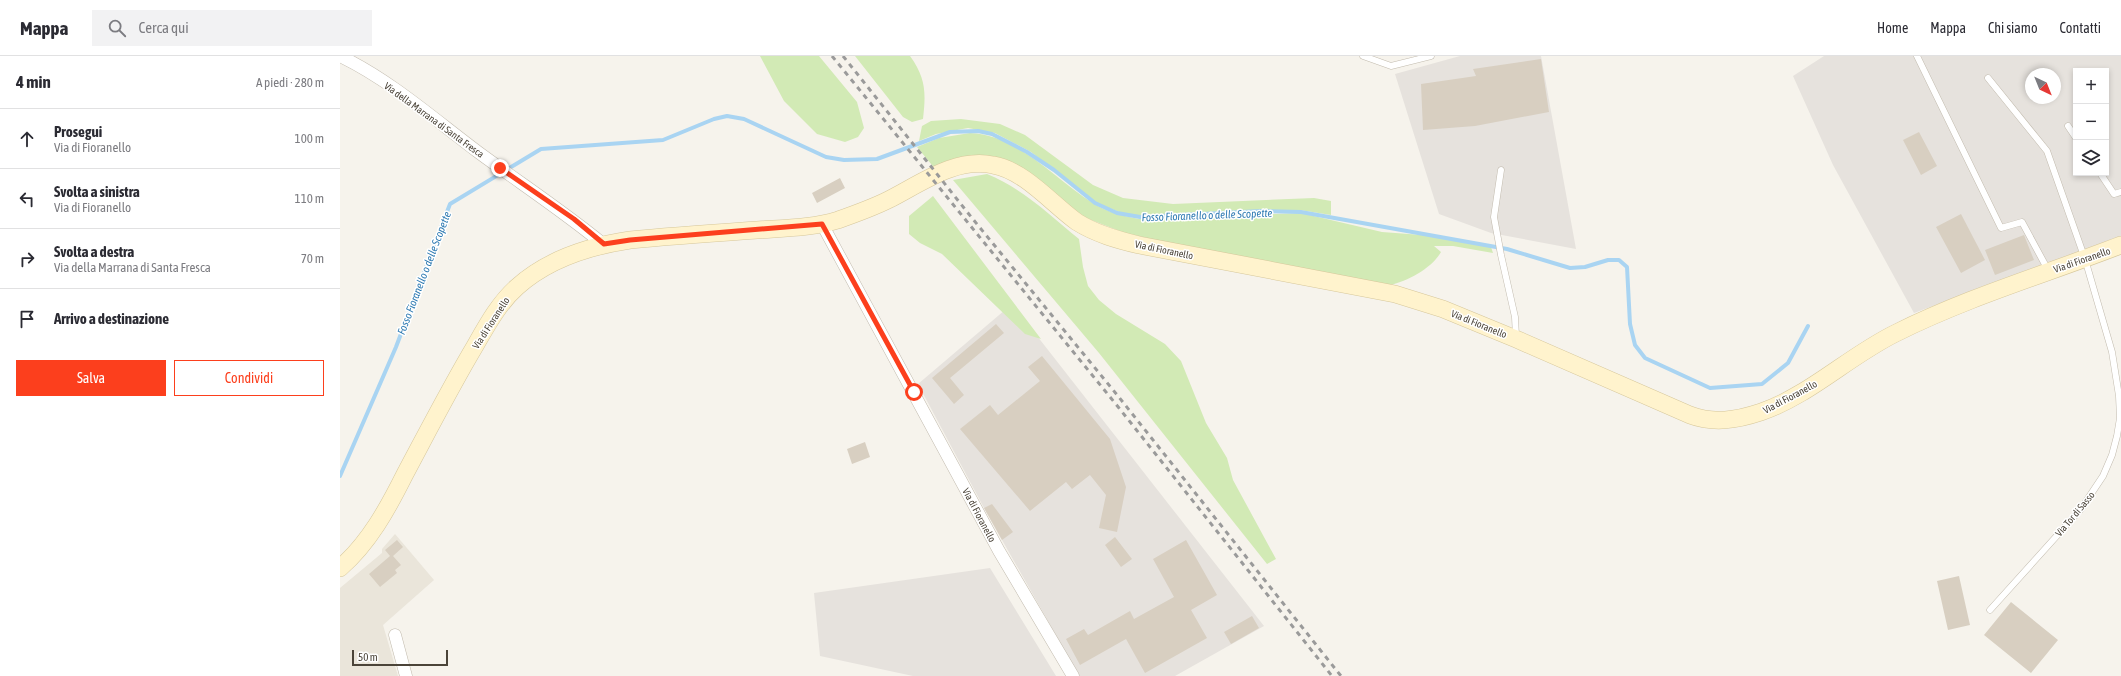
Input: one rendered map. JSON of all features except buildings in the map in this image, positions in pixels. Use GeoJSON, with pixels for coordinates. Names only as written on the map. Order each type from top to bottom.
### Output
{"type":"FeatureCollection","features":[{"type":"Feature","properties":{"kind":"street","name":"Via della Marrana di Santa Fresca"},"geometry":{"type":"LineString","coordinates":[[340,56],[359,65],[574,219],[604,244]]}},
{"type":"Feature","properties":{"kind":"street","name":"Via di Fioranello"},"geometry":{"type":"LineString","coordinates":[[340,568],[356,554],[373,530],[396,492],[460,371],[500,304],[517,286],[540,270],[559,260],[604,244],[630,240],[822,224],[869,209],[951,169],[973,164],[993,165],[1009,171],[1032,186],[1085,227],[1114,239],[1394,294],[1443,309],[1516,339],[1690,415],[1705,420],[1729,421],[1758,413],[1779,404],[1812,386],[1886,338],[1931,315],[2121,246]]}},
{"type":"Feature","properties":{"kind":"street","name":"Via di Fioranello"},"geometry":{"type":"LineString","coordinates":[[822,224],[999,551],[1073,676]]}},
{"type":"Feature","properties":{"kind":"street"},"geometry":{"type":"LineString","coordinates":[[395,635],[406,676]]}},
{"type":"Feature","properties":{"kind":"lane"},"geometry":{"type":"LineString","coordinates":[[1363,56],[1391,66],[1431,56]]}},
{"type":"Feature","properties":{"kind":"lane"},"geometry":{"type":"LineString","coordinates":[[1917,56],[2001,228],[2022,222],[2049,271]]}},
{"type":"Feature","properties":{"kind":"lane","name":"Via Tor di Sasso"},"geometry":{"type":"LineString","coordinates":[[1988,78],[2047,151],[2085,259],[2112,352],[2119,396],[2120,418],[2112,455],[2100,482],[2081,509],[1990,610]]}},
{"type":"Feature","properties":{"kind":"lane"},"geometry":{"type":"LineString","coordinates":[[2068,126],[2073,134]]}},
{"type":"Feature","properties":{"kind":"lane"},"geometry":{"type":"LineString","coordinates":[[1501,170],[1494,217],[1515,317],[1516,339]]}},
{"type":"Feature","properties":{"kind":"lane"},"geometry":{"type":"LineString","coordinates":[[2102,176],[2114,194],[2121,192]]}},
{"type":"Feature","properties":{"kind":"shaded area"},"geometry":{"type":"Polygon","coordinates":[[[1460,56],[1541,56],[1576,249],[1491,233],[1439,214],[1395,74],[1460,56]]]}},
{"type":"Feature","properties":{"kind":"shaded area"},"geometry":{"type":"Polygon","coordinates":[[[1824,56],[2121,56],[2121,236],[1914,313],[1833,165],[1793,76],[1824,56]]]}},
{"type":"Feature","properties":{"kind":"shaded area"},"geometry":{"type":"Polygon","coordinates":[[[1012,304],[1264,626],[1175,676],[1079,676],[984,508],[918,384],[1012,304]]]}},
{"type":"Feature","properties":{"kind":"shaded area"},"geometry":{"type":"Polygon","coordinates":[[[395,534],[434,580],[383,625],[398,676],[340,676],[340,588],[382,553],[382,549],[395,534]]]}},
{"type":"Feature","properties":{"kind":"shaded area"},"geometry":{"type":"Polygon","coordinates":[[[990,568],[1056,676],[913,676],[820,656],[814,593],[990,568]]]}},
{"type":"Feature","properties":{"kind":"green space"},"geometry":{"type":"Polygon","coordinates":[[[760,56],[819,56],[857,102],[864,128],[858,137],[845,142],[817,134],[784,101],[760,56]]]}},
{"type":"Feature","properties":{"kind":"green space"},"geometry":{"type":"Polygon","coordinates":[[[855,56],[910,56],[919,71],[924,86],[923,119],[912,122],[903,117],[855,56]]]}},
{"type":"Feature","properties":{"kind":"green space"},"geometry":{"type":"Polygon","coordinates":[[[961,119],[1000,124],[1025,135],[1093,185],[1123,198],[1173,204],[1314,198],[1331,201],[1331,215],[1300,210],[1265,210],[1139,216],[1119,212],[1097,203],[1031,152],[995,133],[968,128],[936,134],[919,141],[922,126],[931,121],[961,119]]]}},
{"type":"Feature","properties":{"kind":"green space"},"geometry":{"type":"Polygon","coordinates":[[[970,133],[988,136],[1004,141],[1035,160],[1098,206],[1109,211],[1139,219],[1301,213],[1382,232],[1422,235],[1491,247],[1493,253],[1453,246],[1434,246],[1441,252],[1432,263],[1412,277],[1390,285],[1254,262],[1125,233],[1086,218],[1018,168],[936,170],[917,147],[939,138],[970,133]]]}},
{"type":"Feature","properties":{"kind":"green space"},"geometry":{"type":"Polygon","coordinates":[[[987,174],[1024,194],[1079,239],[1083,267],[1088,286],[1099,300],[1116,314],[1165,344],[1181,361],[1206,423],[1227,458],[1233,480],[1276,559],[1267,564],[1099,353],[953,180],[987,174]]]}},
{"type":"Feature","properties":{"kind":"green space"},"geometry":{"type":"Polygon","coordinates":[[[933,196],[1041,339],[1025,334],[942,254],[920,243],[909,234],[909,216],[933,196]]]}},
{"type":"Feature","properties":{"kind":"waterway","name":"Fosso Fioranello o delle Scopette"},"geometry":{"type":"LineString","coordinates":[[340,476],[396,347],[450,204],[541,149],[663,140],[714,119],[727,116],[744,119],[826,157],[844,160],[877,159],[950,132],[978,131],[992,134],[1027,152],[1054,170],[1095,203],[1117,213],[1140,217],[1262,211],[1301,212],[1507,249],[1570,268],[1585,267],[1608,260],[1619,260],[1627,267],[1630,324],[1635,345],[1645,358],[1710,388],[1762,384],[1788,363],[1808,326]]}},
{"type":"Feature","properties":{"kind":"railway"},"geometry":{"type":"LineString","coordinates":[[832,56],[1119,408],[1332,676]]}},
{"type":"Feature","properties":{"kind":"railway"},"geometry":{"type":"LineString","coordinates":[[843,56],[972,218],[1118,396],[1341,676]]}},
{"type":"Feature","properties":{"kind":"route"},"geometry":{"type":"LineString","coordinates":[[500,168],[574,219],[604,244],[630,240],[822,224],[914,392]]}}]}
